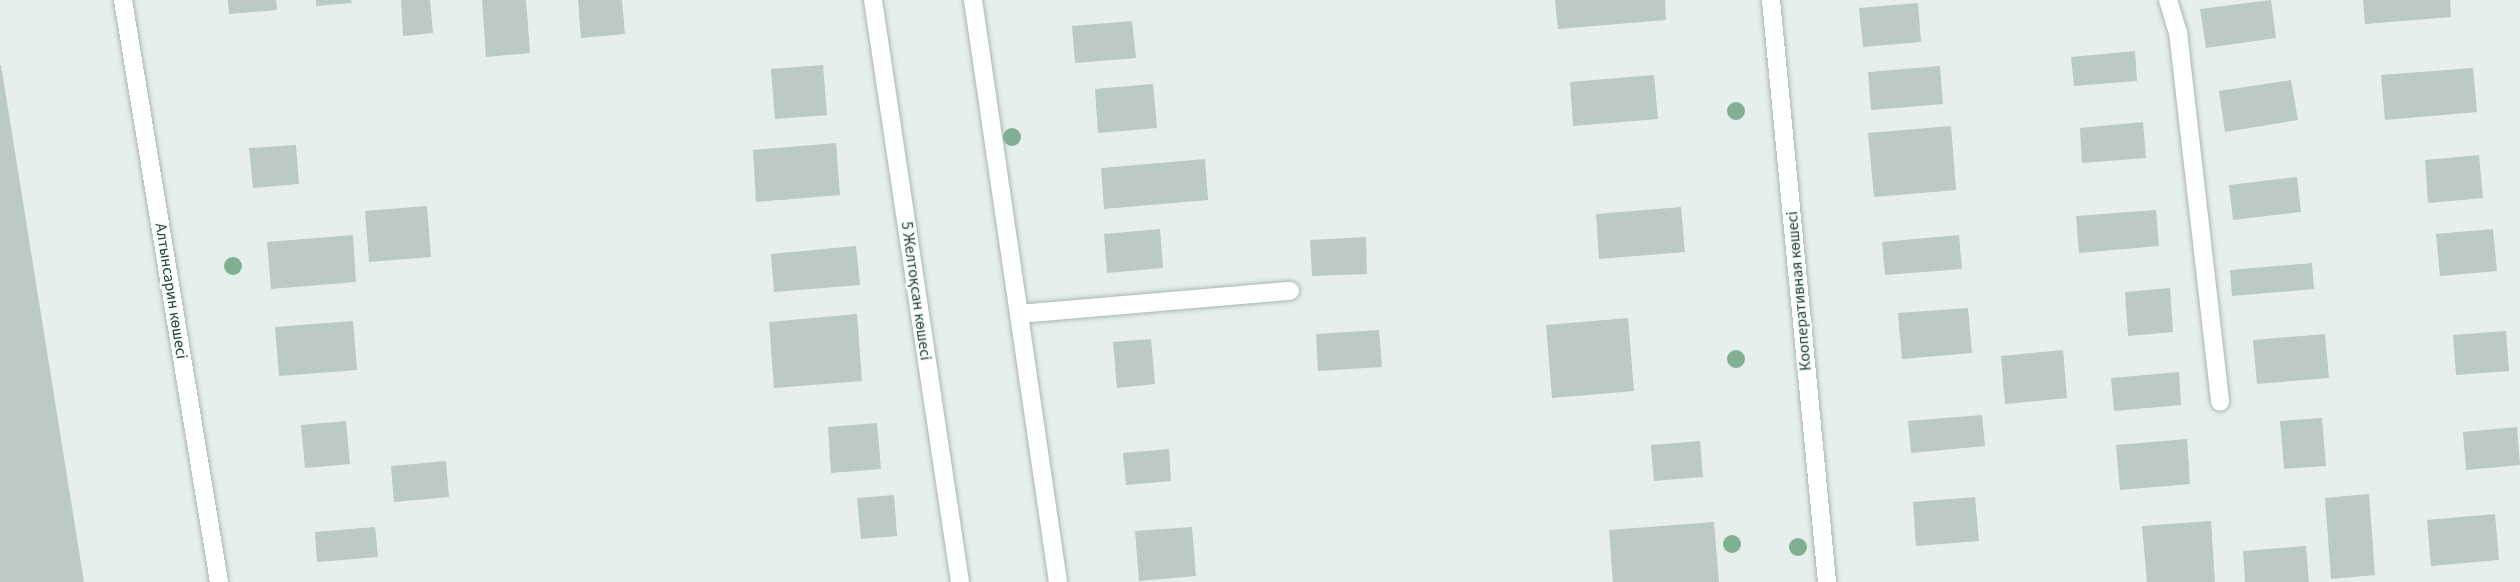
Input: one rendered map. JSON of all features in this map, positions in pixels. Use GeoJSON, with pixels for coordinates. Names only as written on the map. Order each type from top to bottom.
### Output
{"type":"FeatureCollection","features":[{"type":"Feature","properties":{"kind":"street","name":"Алтынсарин көшесі"},"geometry":{"type":"LineString","coordinates":[[123,0],[219,582]]}},
{"type":"Feature","properties":{"kind":"street","name":"5 Желтоқсан көшесі"},"geometry":{"type":"LineString","coordinates":[[873,0],[960,582]]}},
{"type":"Feature","properties":{"kind":"street"},"geometry":{"type":"LineString","coordinates":[[973,0],[1058,582]]}},
{"type":"Feature","properties":{"kind":"street","name":"Кооперативная көшесі"},"geometry":{"type":"LineString","coordinates":[[1771,0],[1827,582]]}},
{"type":"Feature","properties":{"kind":"street"},"geometry":{"type":"LineString","coordinates":[[2168,0],[2178,32],[2220,402]]}},
{"type":"Feature","properties":{"kind":"street"},"geometry":{"type":"LineString","coordinates":[[1019,314],[1290,291]]}},
{"type":"Feature","properties":{"kind":"building"},"geometry":{"type":"Polygon","coordinates":[[[228,0],[276,0],[277,10],[229,14],[228,0]]]}},
{"type":"Feature","properties":{"kind":"building"},"geometry":{"type":"Polygon","coordinates":[[[316,0],[351,0],[352,3],[316,6],[316,0]]]}},
{"type":"Feature","properties":{"kind":"building"},"geometry":{"type":"Polygon","coordinates":[[[401,0],[430,0],[433,33],[403,36],[401,0]]]}},
{"type":"Feature","properties":{"kind":"building"},"geometry":{"type":"Polygon","coordinates":[[[482,0],[526,0],[530,53],[486,57],[482,0]]]}},
{"type":"Feature","properties":{"kind":"building"},"geometry":{"type":"Polygon","coordinates":[[[578,0],[622,0],[625,34],[581,38],[578,0]]]}},
{"type":"Feature","properties":{"kind":"building"},"geometry":{"type":"Polygon","coordinates":[[[1555,0],[1665,0],[1666,20],[1558,29],[1555,0]]]}},
{"type":"Feature","properties":{"kind":"building"},"geometry":{"type":"Polygon","coordinates":[[[2271,0],[2276,38],[2206,48],[2200,9],[2271,0]]]}},
{"type":"Feature","properties":{"kind":"building"},"geometry":{"type":"Polygon","coordinates":[[[2363,0],[2450,0],[2451,17],[2365,24],[2363,0]]]}},
{"type":"Feature","properties":{"kind":"building"},"geometry":{"type":"Polygon","coordinates":[[[1918,3],[1921,42],[1863,47],[1859,8],[1918,3]]]}},
{"type":"Feature","properties":{"kind":"building"},"geometry":{"type":"Polygon","coordinates":[[[1132,21],[1136,58],[1075,63],[1072,26],[1132,21]]]}},
{"type":"Feature","properties":{"kind":"building"},"geometry":{"type":"Polygon","coordinates":[[[2135,51],[2137,81],[2074,86],[2071,57],[2135,51]]]}},
{"type":"Feature","properties":{"kind":"building"},"geometry":{"type":"Polygon","coordinates":[[[1,65],[84,582],[0,582],[1,65]]]}},
{"type":"Feature","properties":{"kind":"building"},"geometry":{"type":"Polygon","coordinates":[[[823,65],[827,115],[775,119],[771,69],[823,65]]]}},
{"type":"Feature","properties":{"kind":"building"},"geometry":{"type":"Polygon","coordinates":[[[1940,66],[1943,104],[1871,110],[1868,72],[1940,66]]]}},
{"type":"Feature","properties":{"kind":"building"},"geometry":{"type":"Polygon","coordinates":[[[2473,68],[2477,112],[2385,120],[2381,75],[2473,68]]]}},
{"type":"Feature","properties":{"kind":"building"},"geometry":{"type":"Polygon","coordinates":[[[1654,75],[1658,119],[1573,126],[1570,82],[1654,75]]]}},
{"type":"Feature","properties":{"kind":"building"},"geometry":{"type":"Polygon","coordinates":[[[2291,80],[2298,120],[2225,132],[2219,91],[2291,80]]]}},
{"type":"Feature","properties":{"kind":"building"},"geometry":{"type":"Polygon","coordinates":[[[1153,84],[1157,128],[1098,133],[1095,89],[1153,84]]]}},
{"type":"Feature","properties":{"kind":"building"},"geometry":{"type":"Polygon","coordinates":[[[2143,122],[2146,158],[2082,163],[2080,128],[2143,122]]]}},
{"type":"Feature","properties":{"kind":"building"},"geometry":{"type":"Polygon","coordinates":[[[1951,126],[1956,190],[1874,197],[1868,133],[1951,126]]]}},
{"type":"Feature","properties":{"kind":"building"},"geometry":{"type":"Polygon","coordinates":[[[836,143],[840,195],[756,202],[753,150],[836,143]]]}},
{"type":"Feature","properties":{"kind":"building"},"geometry":{"type":"Polygon","coordinates":[[[296,145],[299,184],[253,188],[249,148],[296,145]]]}},
{"type":"Feature","properties":{"kind":"building"},"geometry":{"type":"Polygon","coordinates":[[[2479,155],[2483,198],[2428,203],[2425,160],[2479,155]]]}},
{"type":"Feature","properties":{"kind":"building"},"geometry":{"type":"Polygon","coordinates":[[[1205,159],[1208,200],[1104,209],[1101,168],[1205,159]]]}},
{"type":"Feature","properties":{"kind":"building"},"geometry":{"type":"Polygon","coordinates":[[[2297,177],[2301,212],[2233,220],[2229,185],[2297,177]]]}},
{"type":"Feature","properties":{"kind":"building"},"geometry":{"type":"Polygon","coordinates":[[[427,206],[431,257],[369,262],[365,211],[427,206]]]}},
{"type":"Feature","properties":{"kind":"building"},"geometry":{"type":"Polygon","coordinates":[[[1681,207],[1685,252],[1599,259],[1596,214],[1681,207]]]}},
{"type":"Feature","properties":{"kind":"building"},"geometry":{"type":"Polygon","coordinates":[[[2156,210],[2159,246],[2079,253],[2076,216],[2156,210]]]}},
{"type":"Feature","properties":{"kind":"building"},"geometry":{"type":"Polygon","coordinates":[[[1160,229],[1163,268],[1107,273],[1104,234],[1160,229]]]}},
{"type":"Feature","properties":{"kind":"building"},"geometry":{"type":"Polygon","coordinates":[[[2493,229],[2497,271],[2440,276],[2436,234],[2493,229]]]}},
{"type":"Feature","properties":{"kind":"building"},"geometry":{"type":"Polygon","coordinates":[[[353,235],[356,282],[271,289],[267,242],[353,235]]]}},
{"type":"Feature","properties":{"kind":"building"},"geometry":{"type":"Polygon","coordinates":[[[1959,235],[1962,269],[1885,275],[1882,242],[1959,235]]]}},
{"type":"Feature","properties":{"kind":"building"},"geometry":{"type":"Polygon","coordinates":[[[1366,237],[1367,274],[1312,276],[1310,240],[1366,237]]]}},
{"type":"Feature","properties":{"kind":"building"},"geometry":{"type":"Polygon","coordinates":[[[856,246],[860,285],[774,292],[771,254],[856,246]]]}},
{"type":"Feature","properties":{"kind":"building"},"geometry":{"type":"Polygon","coordinates":[[[2312,263],[2314,289],[2232,296],[2230,270],[2312,263]]]}},
{"type":"Feature","properties":{"kind":"building"},"geometry":{"type":"Polygon","coordinates":[[[2170,288],[2173,332],[2128,336],[2125,292],[2170,288]]]}},
{"type":"Feature","properties":{"kind":"building"},"geometry":{"type":"Polygon","coordinates":[[[1968,308],[1972,353],[1902,359],[1898,313],[1968,308]]]}},
{"type":"Feature","properties":{"kind":"building"},"geometry":{"type":"Polygon","coordinates":[[[857,314],[862,381],[774,388],[769,322],[857,314]]]}},
{"type":"Feature","properties":{"kind":"building"},"geometry":{"type":"Polygon","coordinates":[[[1628,318],[1634,391],[1552,398],[1546,325],[1628,318]]]}},
{"type":"Feature","properties":{"kind":"building"},"geometry":{"type":"Polygon","coordinates":[[[353,321],[357,370],[279,376],[275,327],[353,321]]]}},
{"type":"Feature","properties":{"kind":"building"},"geometry":{"type":"Polygon","coordinates":[[[1379,330],[1382,367],[1318,371],[1316,334],[1379,330]]]}},
{"type":"Feature","properties":{"kind":"building"},"geometry":{"type":"Polygon","coordinates":[[[2506,331],[2509,371],[2456,375],[2453,335],[2506,331]]]}},
{"type":"Feature","properties":{"kind":"building"},"geometry":{"type":"Polygon","coordinates":[[[2325,334],[2329,378],[2257,384],[2253,340],[2325,334]]]}},
{"type":"Feature","properties":{"kind":"building"},"geometry":{"type":"Polygon","coordinates":[[[1151,339],[1155,384],[1117,388],[1113,342],[1151,339]]]}},
{"type":"Feature","properties":{"kind":"building"},"geometry":{"type":"Polygon","coordinates":[[[2063,350],[2067,398],[2005,404],[2001,356],[2063,350]]]}},
{"type":"Feature","properties":{"kind":"building"},"geometry":{"type":"Polygon","coordinates":[[[2179,372],[2181,405],[2114,411],[2111,378],[2179,372]]]}},
{"type":"Feature","properties":{"kind":"building"},"geometry":{"type":"Polygon","coordinates":[[[1982,415],[1985,446],[1911,453],[1908,421],[1982,415]]]}},
{"type":"Feature","properties":{"kind":"building"},"geometry":{"type":"Polygon","coordinates":[[[2322,418],[2326,466],[2284,469],[2280,421],[2322,418]]]}},
{"type":"Feature","properties":{"kind":"building"},"geometry":{"type":"Polygon","coordinates":[[[346,421],[350,464],[305,468],[301,425],[346,421]]]}},
{"type":"Feature","properties":{"kind":"building"},"geometry":{"type":"Polygon","coordinates":[[[877,423],[881,469],[831,473],[828,427],[877,423]]]}},
{"type":"Feature","properties":{"kind":"building"},"geometry":{"type":"Polygon","coordinates":[[[2517,427],[2520,465],[2466,470],[2463,432],[2517,427]]]}},
{"type":"Feature","properties":{"kind":"building"},"geometry":{"type":"Polygon","coordinates":[[[2187,439],[2190,484],[2120,490],[2116,445],[2187,439]]]}},
{"type":"Feature","properties":{"kind":"building"},"geometry":{"type":"Polygon","coordinates":[[[1700,441],[1703,477],[1654,481],[1651,445],[1700,441]]]}},
{"type":"Feature","properties":{"kind":"building"},"geometry":{"type":"Polygon","coordinates":[[[1169,449],[1171,481],[1126,485],[1123,453],[1169,449]]]}},
{"type":"Feature","properties":{"kind":"building"},"geometry":{"type":"Polygon","coordinates":[[[446,461],[449,497],[394,502],[391,466],[446,461]]]}},
{"type":"Feature","properties":{"kind":"building"},"geometry":{"type":"Polygon","coordinates":[[[2369,494],[2375,575],[2331,579],[2325,498],[2369,494]]]}},
{"type":"Feature","properties":{"kind":"building"},"geometry":{"type":"Polygon","coordinates":[[[894,495],[897,536],[861,539],[857,498],[894,495]]]}},
{"type":"Feature","properties":{"kind":"building"},"geometry":{"type":"Polygon","coordinates":[[[1975,497],[1979,541],[1916,546],[1913,502],[1975,497]]]}},
{"type":"Feature","properties":{"kind":"building"},"geometry":{"type":"Polygon","coordinates":[[[2495,514],[2499,560],[2431,566],[2427,520],[2495,514]]]}},
{"type":"Feature","properties":{"kind":"building"},"geometry":{"type":"Polygon","coordinates":[[[2211,521],[2215,582],[2147,582],[2142,526],[2211,521]]]}},
{"type":"Feature","properties":{"kind":"building"},"geometry":{"type":"Polygon","coordinates":[[[1714,522],[1719,582],[1613,582],[1609,530],[1714,522]]]}},
{"type":"Feature","properties":{"kind":"building"},"geometry":{"type":"Polygon","coordinates":[[[375,527],[378,557],[317,562],[315,532],[375,527]]]}},
{"type":"Feature","properties":{"kind":"building"},"geometry":{"type":"Polygon","coordinates":[[[1192,527],[1196,576],[1139,581],[1135,531],[1192,527]]]}},
{"type":"Feature","properties":{"kind":"building"},"geometry":{"type":"Polygon","coordinates":[[[2306,546],[2309,582],[2245,582],[2243,551],[2306,546]]]}}]}
